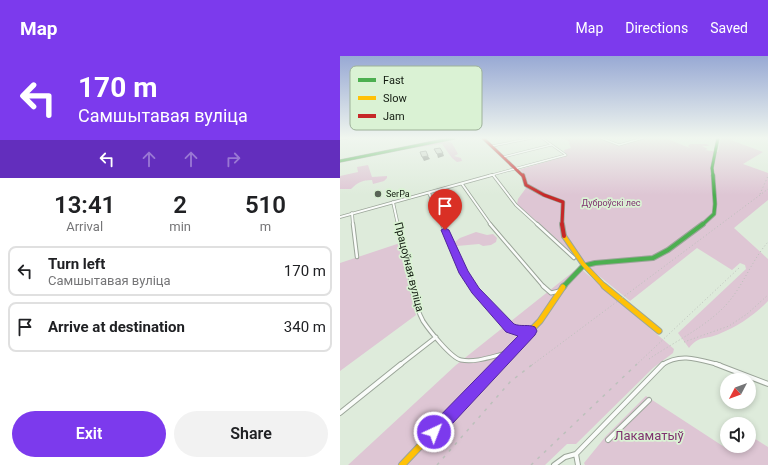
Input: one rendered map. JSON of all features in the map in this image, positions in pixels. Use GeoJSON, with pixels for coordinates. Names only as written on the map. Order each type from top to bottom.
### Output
{"type":"FeatureCollection","features":[{"type":"Feature","properties":{"kind":"main road"},"geometry":{"type":"LineString","coordinates":[[340,160],[354,157]]}},
{"type":"Feature","properties":{"kind":"main road"},"geometry":{"type":"LineString","coordinates":[[504,157],[523,175],[526,186],[564,204],[561,218],[564,235],[583,266],[659,331]]}},
{"type":"Feature","properties":{"kind":"main road"},"geometry":{"type":"LineString","coordinates":[[402,465],[531,331],[540,321],[569,279],[583,266],[595,262],[632,261],[653,258],[668,250],[706,222],[715,211],[712,166],[714,157]]}},
{"type":"Feature","properties":{"kind":"street"},"geometry":{"type":"LineString","coordinates":[[340,217],[559,157]]}},
{"type":"Feature","properties":{"kind":"street"},"geometry":{"type":"LineString","coordinates":[[493,176],[516,205],[574,258]]}},
{"type":"Feature","properties":{"kind":"street"},"geometry":{"type":"LineString","coordinates":[[462,184],[492,227],[548,291],[555,293],[562,290]]}},
{"type":"Feature","properties":{"kind":"street"},"geometry":{"type":"LineString","coordinates":[[429,193],[461,266],[471,285],[510,328],[520,332],[531,331]]}},
{"type":"Feature","properties":{"kind":"street","name":"Працоўная вуліца"},"geometry":{"type":"LineString","coordinates":[[393,202],[415,302],[421,318],[450,354],[459,360],[468,361],[511,352]]}},
{"type":"Feature","properties":{"kind":"street"},"geometry":{"type":"LineString","coordinates":[[352,213],[357,257]]}},
{"type":"Feature","properties":{"kind":"street"},"geometry":{"type":"LineString","coordinates":[[340,413],[436,337]]}},
{"type":"Feature","properties":{"kind":"street"},"geometry":{"type":"LineString","coordinates":[[554,465],[565,457],[576,454],[657,370],[675,357],[683,356],[705,361],[768,384]]}},
{"type":"Feature","properties":{"kind":"street"},"geometry":{"type":"LineString","coordinates":[[608,440],[649,400]]}},
{"type":"Feature","properties":{"kind":"street"},"geometry":{"type":"LineString","coordinates":[[576,454],[578,465]]}},
{"type":"Feature","properties":{"kind":"green space","name":"Дуброўскі лес"},"geometry":{"type":"Polygon","coordinates":[[[562,157],[755,157],[743,164],[768,173],[768,200],[734,228],[768,259],[768,301],[752,316],[739,324],[714,336],[699,339],[689,348],[678,333],[746,269],[745,265],[740,263],[732,270],[697,248],[630,301],[588,267],[517,204],[518,199],[526,188],[526,177],[520,170],[562,157]]]}},
{"type":"Feature","properties":{"kind":"green space"},"geometry":{"type":"Polygon","coordinates":[[[452,158],[461,158],[462,161],[457,162],[452,158]]]}},
{"type":"Feature","properties":{"kind":"green space"},"geometry":{"type":"Polygon","coordinates":[[[368,165],[372,177],[387,176],[387,178],[384,181],[373,184],[372,180],[363,181],[351,189],[340,189],[340,176],[358,172],[357,167],[368,165]]]}},
{"type":"Feature","properties":{"kind":"green space"},"geometry":{"type":"Polygon","coordinates":[[[476,232],[487,235],[493,234],[497,238],[496,242],[491,245],[483,246],[479,244],[457,246],[455,242],[460,238],[476,232]]]}},
{"type":"Feature","properties":{"kind":"green space"},"geometry":{"type":"Polygon","coordinates":[[[400,243],[416,315],[340,371],[340,263],[400,243]]]}},
{"type":"Feature","properties":{"kind":"green space"},"geometry":{"type":"Polygon","coordinates":[[[579,267],[674,349],[673,353],[653,368],[576,444],[567,444],[545,465],[348,465],[456,365],[579,267]]]}},
{"type":"Feature","properties":{"kind":"green space","name":"Лакаматыў"},"geometry":{"type":"Polygon","coordinates":[[[646,396],[720,444],[720,453],[756,453],[756,439],[768,447],[768,465],[585,465],[584,463],[606,436],[646,396]]]}},
{"type":"Feature","properties":{"kind":"railway"},"geometry":{"type":"LineString","coordinates":[[760,194],[768,176]]}},
{"type":"Feature","properties":{"kind":"railway"},"geometry":{"type":"LineString","coordinates":[[532,365],[768,189]]}},
{"type":"Feature","properties":{"kind":"railway"},"geometry":{"type":"LineString","coordinates":[[649,359],[717,314],[737,291],[762,249],[768,242]]}},
{"type":"Feature","properties":{"kind":"railway"},"geometry":{"type":"LineString","coordinates":[[636,365],[739,268]]}},
{"type":"Feature","properties":{"kind":"railway"},"geometry":{"type":"LineString","coordinates":[[684,342],[729,326],[747,314],[768,295]]}},
{"type":"Feature","properties":{"kind":"railway"},"geometry":{"type":"LineString","coordinates":[[437,465],[510,382],[533,364]]}},
{"type":"Feature","properties":{"kind":"railway"},"geometry":{"type":"LineString","coordinates":[[531,465],[637,364]]}},
{"type":"Feature","properties":{"kind":"traffic: fast"},"geometry":{"type":"LineString","coordinates":[[340,161],[359,157]]}},
{"type":"Feature","properties":{"kind":"traffic: fast"},"geometry":{"type":"LineString","coordinates":[[563,287],[583,266],[595,263],[653,258],[668,250],[706,222],[714,214],[715,204],[712,168],[714,157]]}},
{"type":"Feature","properties":{"kind":"traffic: slow"},"geometry":{"type":"LineString","coordinates":[[564,236],[583,264],[594,276],[659,331]]}},
{"type":"Feature","properties":{"kind":"traffic: slow"},"geometry":{"type":"LineString","coordinates":[[402,465],[540,321],[563,287]]}},
{"type":"Feature","properties":{"kind":"traffic: jam"},"geometry":{"type":"LineString","coordinates":[[504,157],[523,175],[526,185],[544,195],[563,202],[562,224],[564,236]]}},
{"type":"Feature","properties":{"kind":"place","name":"SerPa"},"geometry":{"type":"Point","coordinates":[378,194]}},
{"type":"Feature","properties":{"kind":"route"},"geometry":{"type":"LineString","coordinates":[[434,432],[531,331],[520,332],[510,328],[475,290],[464,273],[445,230]]}}]}
